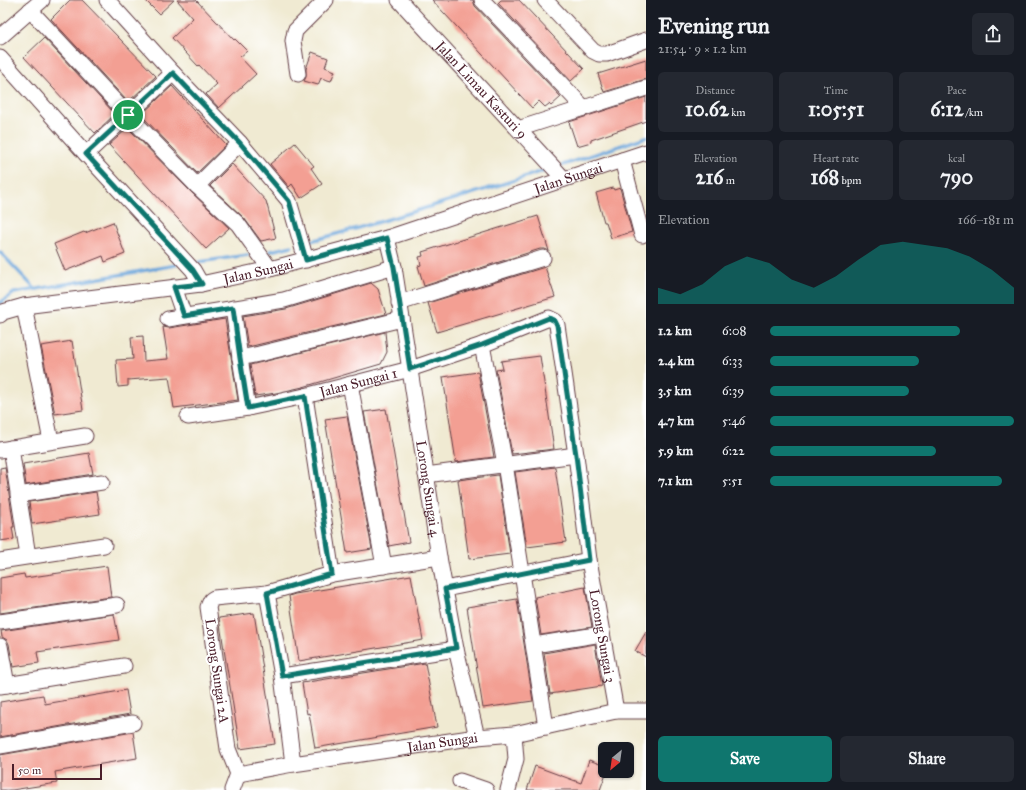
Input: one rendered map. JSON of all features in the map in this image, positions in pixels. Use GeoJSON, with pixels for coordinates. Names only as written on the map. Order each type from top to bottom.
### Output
{"type":"FeatureCollection","features":[{"type":"Feature","properties":{"kind":"street"},"geometry":{"type":"LineString","coordinates":[[0,38],[42,0]]}},
{"type":"Feature","properties":{"kind":"street"},"geometry":{"type":"LineString","coordinates":[[107,0],[173,73],[240,143],[289,201],[306,260]]}},
{"type":"Feature","properties":{"kind":"street"},"geometry":{"type":"LineString","coordinates":[[298,74],[293,41],[295,30],[326,0]]}},
{"type":"Feature","properties":{"kind":"street","name":"Jalan Limau Kasturi 9"},"geometry":{"type":"LineString","coordinates":[[398,0],[564,179]]}},
{"type":"Feature","properties":{"kind":"street"},"geometry":{"type":"LineString","coordinates":[[482,0],[584,108]]}},
{"type":"Feature","properties":{"kind":"street"},"geometry":{"type":"LineString","coordinates":[[545,0],[593,51],[600,54],[607,54],[646,40]]}},
{"type":"Feature","properties":{"kind":"street"},"geometry":{"type":"LineString","coordinates":[[30,10],[197,186],[238,224],[270,269]]}},
{"type":"Feature","properties":{"kind":"street"},"geometry":{"type":"LineString","coordinates":[[0,58],[193,270],[202,284]]}},
{"type":"Feature","properties":{"kind":"street"},"geometry":{"type":"LineString","coordinates":[[86,154],[173,73]]}},
{"type":"Feature","properties":{"kind":"street"},"geometry":{"type":"LineString","coordinates":[[518,129],[646,88]]}},
{"type":"Feature","properties":{"kind":"street"},"geometry":{"type":"LineString","coordinates":[[197,186],[240,143]]}},
{"type":"Feature","properties":{"kind":"street","name":"Jalan Sungai"},"geometry":{"type":"LineString","coordinates":[[0,315],[3,312],[24,306],[202,284],[306,260],[387,238],[646,152]]}},
{"type":"Feature","properties":{"kind":"street"},"geometry":{"type":"LineString","coordinates":[[622,160],[642,235]]}},
{"type":"Feature","properties":{"kind":"street","name":"Lorong Sungai 4"},"geometry":{"type":"LineString","coordinates":[[387,238],[394,267],[439,557],[456,648],[476,737]]}},
{"type":"Feature","properties":{"kind":"street"},"geometry":{"type":"LineString","coordinates":[[399,303],[543,258]]}},
{"type":"Feature","properties":{"kind":"street"},"geometry":{"type":"LineString","coordinates":[[168,319],[284,300],[394,267]]}},
{"type":"Feature","properties":{"kind":"street"},"geometry":{"type":"LineString","coordinates":[[174,287],[184,316]]}},
{"type":"Feature","properties":{"kind":"street"},"geometry":{"type":"LineString","coordinates":[[24,306],[51,441]]}},
{"type":"Feature","properties":{"kind":"street"},"geometry":{"type":"LineString","coordinates":[[233,308],[248,408]]}},
{"type":"Feature","properties":{"kind":"street"},"geometry":{"type":"LineString","coordinates":[[240,358],[402,318]]}},
{"type":"Feature","properties":{"kind":"street","name":"Lorong Sungai 3"},"geometry":{"type":"LineString","coordinates":[[410,369],[482,345],[549,318],[555,321],[557,325],[576,455],[589,560],[616,711]]}},
{"type":"Feature","properties":{"kind":"street"},"geometry":{"type":"LineString","coordinates":[[482,345],[505,464],[546,727]]}},
{"type":"Feature","properties":{"kind":"street","name":"Jalan Sungai 1"},"geometry":{"type":"LineString","coordinates":[[188,417],[248,408],[305,396],[410,369]]}},
{"type":"Feature","properties":{"kind":"street"},"geometry":{"type":"LineString","coordinates":[[350,384],[384,566]]}},
{"type":"Feature","properties":{"kind":"street"},"geometry":{"type":"LineString","coordinates":[[305,396],[332,574]]}},
{"type":"Feature","properties":{"kind":"street"},"geometry":{"type":"LineString","coordinates":[[28,556],[18,494],[5,449],[85,436]]}},
{"type":"Feature","properties":{"kind":"street"},"geometry":{"type":"LineString","coordinates":[[426,475],[576,455]]}},
{"type":"Feature","properties":{"kind":"street"},"geometry":{"type":"LineString","coordinates":[[18,494],[102,482]]}},
{"type":"Feature","properties":{"kind":"street"},"geometry":{"type":"LineString","coordinates":[[0,561],[104,545]]}},
{"type":"Feature","properties":{"kind":"street","name":"Lorong Sungai 2A"},"geometry":{"type":"LineString","coordinates":[[238,774],[228,749],[208,607],[211,600],[214,598],[267,593],[332,574],[439,557]]}},
{"type":"Feature","properties":{"kind":"street"},"geometry":{"type":"LineString","coordinates":[[445,589],[589,560]]}},
{"type":"Feature","properties":{"kind":"street"},"geometry":{"type":"LineString","coordinates":[[267,593],[282,676],[293,764]]}},
{"type":"Feature","properties":{"kind":"street"},"geometry":{"type":"LineString","coordinates":[[0,622],[117,605]]}},
{"type":"Feature","properties":{"kind":"street"},"geometry":{"type":"LineString","coordinates":[[534,645],[602,634]]}},
{"type":"Feature","properties":{"kind":"street"},"geometry":{"type":"LineString","coordinates":[[0,646],[3,685],[124,666]]}},
{"type":"Feature","properties":{"kind":"street"},"geometry":{"type":"LineString","coordinates":[[282,676],[456,648]]}},
{"type":"Feature","properties":{"kind":"street","name":"Jalan Sungai"},"geometry":{"type":"LineString","coordinates":[[238,774],[293,764],[476,737],[514,734],[616,711],[646,711]]}},
{"type":"Feature","properties":{"kind":"street"},"geometry":{"type":"LineString","coordinates":[[0,746],[133,723]]}},
{"type":"Feature","properties":{"kind":"street"},"geometry":{"type":"LineString","coordinates":[[508,790],[516,759],[514,734]]}},
{"type":"Feature","properties":{"kind":"street"},"geometry":{"type":"LineString","coordinates":[[232,790],[238,774]]}},
{"type":"Feature","properties":{"kind":"street"},"geometry":{"type":"LineString","coordinates":[[460,781],[486,790]]}},
{"type":"Feature","properties":{"kind":"building"},"geometry":{"type":"Polygon","coordinates":[[[70,0],[82,0],[156,76],[128,102],[51,19],[70,0]]]}},
{"type":"Feature","properties":{"kind":"building"},"geometry":{"type":"Polygon","coordinates":[[[145,0],[174,0],[159,14],[145,0]]]}},
{"type":"Feature","properties":{"kind":"building"},"geometry":{"type":"Polygon","coordinates":[[[177,0],[196,0],[234,40],[235,39],[247,51],[240,57],[256,74],[219,108],[206,94],[217,84],[172,38],[193,18],[177,0]]]}},
{"type":"Feature","properties":{"kind":"building"},"geometry":{"type":"Polygon","coordinates":[[[432,0],[473,0],[475,6],[561,97],[551,106],[549,104],[545,107],[539,101],[532,108],[432,0]]]}},
{"type":"Feature","properties":{"kind":"building"},"geometry":{"type":"Polygon","coordinates":[[[501,0],[519,0],[584,69],[571,81],[498,3],[501,0]]]}},
{"type":"Feature","properties":{"kind":"building"},"geometry":{"type":"Polygon","coordinates":[[[44,38],[115,114],[95,133],[24,57],[44,38]]]}},
{"type":"Feature","properties":{"kind":"building"},"geometry":{"type":"Polygon","coordinates":[[[312,52],[328,58],[325,67],[335,71],[331,81],[321,78],[318,85],[304,81],[306,77],[306,69],[312,52]]]}},
{"type":"Feature","properties":{"kind":"building"},"geometry":{"type":"Polygon","coordinates":[[[646,59],[646,79],[604,92],[598,74],[646,59]]]}},
{"type":"Feature","properties":{"kind":"building"},"geometry":{"type":"Polygon","coordinates":[[[172,86],[226,145],[197,173],[141,115],[172,86]]]}},
{"type":"Feature","properties":{"kind":"building"},"geometry":{"type":"Polygon","coordinates":[[[646,97],[646,121],[577,146],[569,122],[646,97]]]}},
{"type":"Feature","properties":{"kind":"building"},"geometry":{"type":"Polygon","coordinates":[[[128,128],[229,228],[206,249],[109,145],[128,128]]]}},
{"type":"Feature","properties":{"kind":"building"},"geometry":{"type":"Polygon","coordinates":[[[295,143],[314,166],[311,168],[322,184],[301,198],[292,184],[289,187],[270,164],[295,143]]]}},
{"type":"Feature","properties":{"kind":"building"},"geometry":{"type":"Polygon","coordinates":[[[232,164],[266,201],[276,238],[261,241],[244,218],[210,186],[232,164]]]}},
{"type":"Feature","properties":{"kind":"building"},"geometry":{"type":"Polygon","coordinates":[[[613,188],[614,190],[620,188],[632,232],[611,238],[606,222],[604,222],[596,193],[613,188]]]}},
{"type":"Feature","properties":{"kind":"building"},"geometry":{"type":"Polygon","coordinates":[[[538,216],[549,251],[540,249],[424,286],[418,266],[421,265],[419,257],[423,256],[422,252],[538,216]]]}},
{"type":"Feature","properties":{"kind":"building"},"geometry":{"type":"Polygon","coordinates":[[[113,222],[125,254],[105,262],[103,256],[65,271],[54,244],[113,222]]]}},
{"type":"Feature","properties":{"kind":"building"},"geometry":{"type":"Polygon","coordinates":[[[545,267],[555,297],[437,332],[428,303],[545,267]]]}},
{"type":"Feature","properties":{"kind":"building"},"geometry":{"type":"Polygon","coordinates":[[[371,283],[378,289],[386,314],[248,347],[243,316],[286,309],[371,283]]]}},
{"type":"Feature","properties":{"kind":"building"},"geometry":{"type":"Polygon","coordinates":[[[225,319],[238,400],[174,408],[169,377],[128,380],[128,386],[118,387],[116,360],[133,359],[131,337],[143,336],[144,361],[168,359],[163,327],[169,328],[225,319]]]}},
{"type":"Feature","properties":{"kind":"building"},"geometry":{"type":"Polygon","coordinates":[[[385,332],[387,352],[381,364],[303,387],[255,396],[250,365],[385,332]]]}},
{"type":"Feature","properties":{"kind":"building"},"geometry":{"type":"Polygon","coordinates":[[[72,341],[83,410],[55,414],[41,346],[72,341]]]}},
{"type":"Feature","properties":{"kind":"building"},"geometry":{"type":"Polygon","coordinates":[[[540,356],[554,449],[512,454],[496,370],[503,369],[501,361],[540,356]]]}},
{"type":"Feature","properties":{"kind":"building"},"geometry":{"type":"Polygon","coordinates":[[[478,372],[494,457],[456,462],[443,377],[478,372]]]}},
{"type":"Feature","properties":{"kind":"building"},"geometry":{"type":"Polygon","coordinates":[[[386,409],[409,542],[389,546],[364,412],[386,409]]]}},
{"type":"Feature","properties":{"kind":"building"},"geometry":{"type":"Polygon","coordinates":[[[347,416],[372,549],[347,553],[325,419],[347,416]]]}},
{"type":"Feature","properties":{"kind":"building"},"geometry":{"type":"Polygon","coordinates":[[[89,453],[93,474],[26,485],[23,464],[89,453]]]}},
{"type":"Feature","properties":{"kind":"building"},"geometry":{"type":"Polygon","coordinates":[[[5,467],[14,527],[12,527],[14,539],[0,541],[0,468],[5,467]]]}},
{"type":"Feature","properties":{"kind":"building"},"geometry":{"type":"Polygon","coordinates":[[[555,467],[566,542],[527,547],[515,472],[555,467]]]}},
{"type":"Feature","properties":{"kind":"building"},"geometry":{"type":"Polygon","coordinates":[[[498,475],[510,554],[469,559],[458,480],[498,475]]]}},
{"type":"Feature","properties":{"kind":"building"},"geometry":{"type":"Polygon","coordinates":[[[96,492],[100,514],[32,524],[29,502],[96,492]]]}},
{"type":"Feature","properties":{"kind":"building"},"geometry":{"type":"Polygon","coordinates":[[[107,566],[111,597],[0,613],[0,578],[24,574],[25,578],[107,566]]]}},
{"type":"Feature","properties":{"kind":"building"},"geometry":{"type":"Polygon","coordinates":[[[411,575],[423,640],[299,661],[289,596],[411,575]]]}},
{"type":"Feature","properties":{"kind":"building"},"geometry":{"type":"Polygon","coordinates":[[[585,587],[592,627],[541,635],[535,597],[585,587]]]}},
{"type":"Feature","properties":{"kind":"building"},"geometry":{"type":"Polygon","coordinates":[[[517,599],[533,701],[483,708],[467,607],[517,599]]]}},
{"type":"Feature","properties":{"kind":"building"},"geometry":{"type":"Polygon","coordinates":[[[254,613],[275,744],[240,749],[219,618],[254,613]]]}},
{"type":"Feature","properties":{"kind":"building"},"geometry":{"type":"Polygon","coordinates":[[[114,614],[119,640],[37,652],[39,663],[13,667],[9,644],[7,640],[2,637],[1,631],[114,614]]]}},
{"type":"Feature","properties":{"kind":"building"},"geometry":{"type":"Polygon","coordinates":[[[646,632],[646,657],[635,651],[646,632]]]}},
{"type":"Feature","properties":{"kind":"building"},"geometry":{"type":"Polygon","coordinates":[[[595,644],[602,686],[550,694],[544,653],[595,644]]]}},
{"type":"Feature","properties":{"kind":"building"},"geometry":{"type":"Polygon","coordinates":[[[425,663],[437,727],[315,748],[302,683],[425,663]]]}},
{"type":"Feature","properties":{"kind":"building"},"geometry":{"type":"Polygon","coordinates":[[[126,690],[130,714],[0,737],[0,702],[43,695],[45,704],[126,690]]]}},
{"type":"Feature","properties":{"kind":"building"},"geometry":{"type":"Polygon","coordinates":[[[133,732],[137,758],[55,772],[57,783],[12,790],[0,790],[0,755],[133,732]]]}},
{"type":"Feature","properties":{"kind":"building"},"geometry":{"type":"Polygon","coordinates":[[[589,760],[598,763],[598,778],[604,778],[600,790],[527,790],[535,766],[581,783],[589,760]]]}},
{"type":"Feature","properties":{"kind":"waterway"},"geometry":{"type":"LineString","coordinates":[[563,165],[646,137]]}},
{"type":"Feature","properties":{"kind":"waterway"},"geometry":{"type":"LineString","coordinates":[[311,241],[427,208],[543,171]]}},
{"type":"Feature","properties":{"kind":"waterway"},"geometry":{"type":"LineString","coordinates":[[270,251],[292,246]]}},
{"type":"Feature","properties":{"kind":"waterway"},"geometry":{"type":"LineString","coordinates":[[0,252],[36,290]]}},
{"type":"Feature","properties":{"kind":"waterway"},"geometry":{"type":"LineString","coordinates":[[199,262],[248,255]]}},
{"type":"Feature","properties":{"kind":"waterway"},"geometry":{"type":"LineString","coordinates":[[0,303],[14,293],[176,265]]}},
{"type":"Feature","properties":{"kind":"route"},"geometry":{"type":"LineString","coordinates":[[173,73],[240,143],[289,201],[306,260],[387,238],[394,267],[410,369],[482,345],[549,318],[555,321],[557,325],[576,455],[589,560],[445,589],[456,648],[282,676],[267,593],[332,574],[305,396],[248,408],[233,308],[184,316],[174,287],[202,284],[193,270],[86,154],[128,115],[173,73]]}}]}
